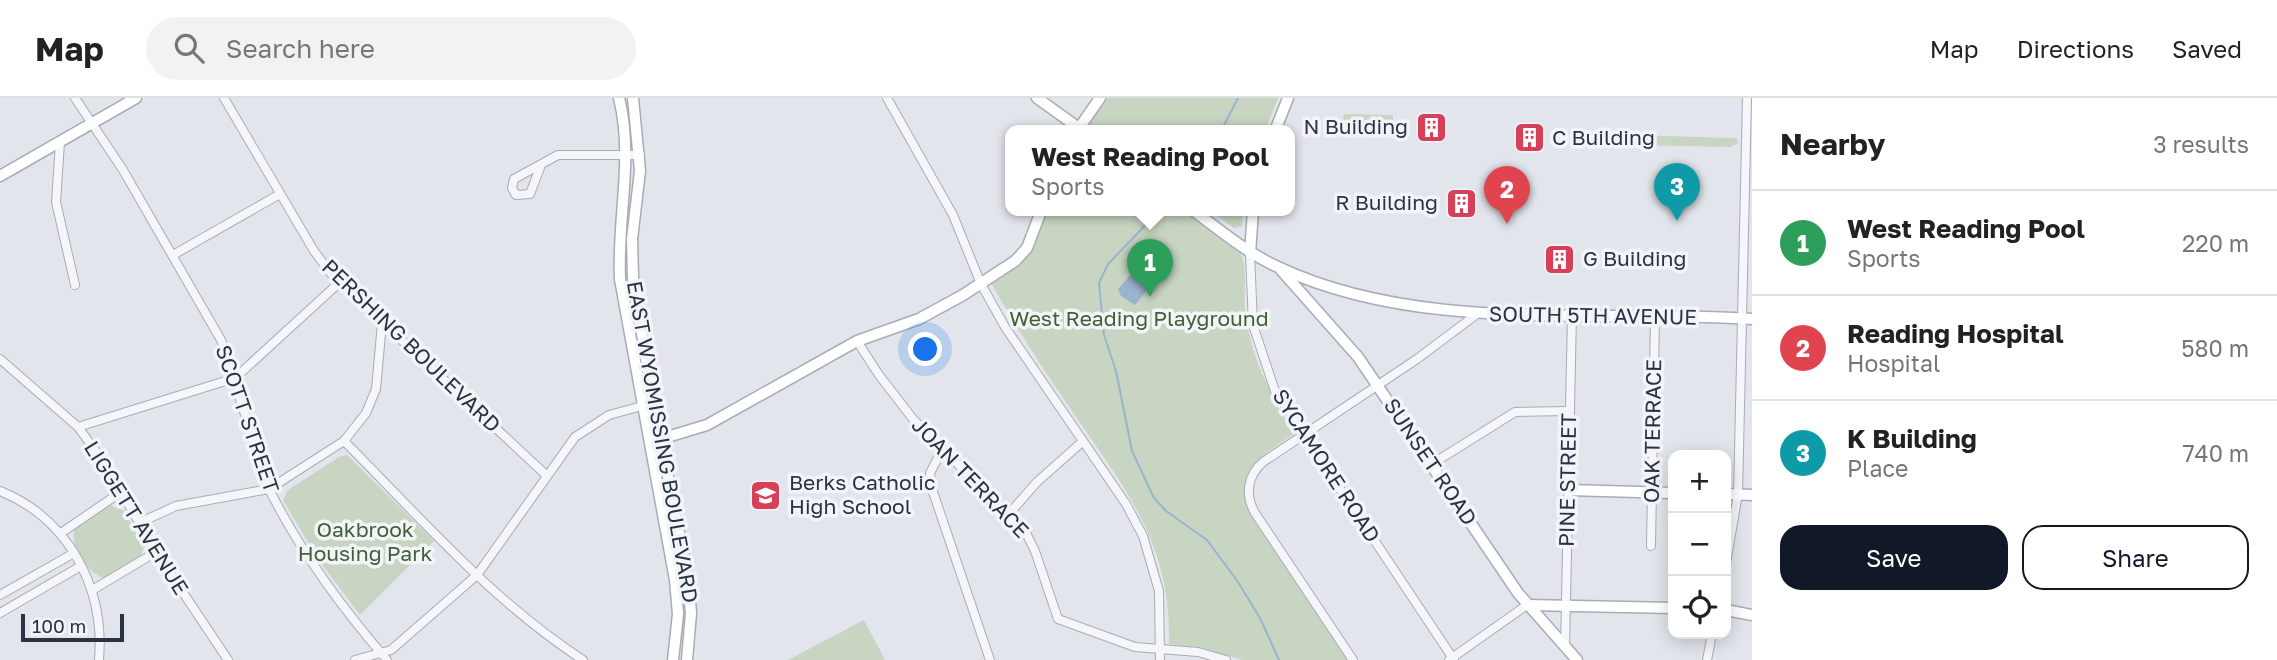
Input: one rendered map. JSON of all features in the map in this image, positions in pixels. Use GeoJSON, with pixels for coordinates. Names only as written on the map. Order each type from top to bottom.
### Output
{"type":"FeatureCollection","features":[{"type":"Feature","properties":{"kind":"street","name":"SCOTT STREET"},"geometry":{"type":"LineString","coordinates":[[75,98],[173,255],[216,330],[235,378],[269,489],[312,563],[385,657]]}},
{"type":"Feature","properties":{"kind":"street"},"geometry":{"type":"LineString","coordinates":[[0,176],[136,98]]}},
{"type":"Feature","properties":{"kind":"street","name":"PERSHING BOULEVARD"},"geometry":{"type":"LineString","coordinates":[[224,98],[314,251],[340,282],[546,475]]}},
{"type":"Feature","properties":{"kind":"street","name":"EAST WYOMISSING BOULEVARD"},"geometry":{"type":"LineString","coordinates":[[620,98],[626,155],[619,266],[622,300],[648,404],[674,570],[678,614],[673,660]]}},
{"type":"Feature","properties":{"kind":"street","name":"EAST WYOMISSING BOULEVARD"},"geometry":{"type":"LineString","coordinates":[[633,98],[640,155],[632,239],[633,278],[648,404]]}},
{"type":"Feature","properties":{"kind":"street"},"geometry":{"type":"LineString","coordinates":[[887,98],[953,215],[981,284],[1027,362],[1130,510],[1148,546],[1159,590],[1160,660]]}},
{"type":"Feature","properties":{"kind":"street"},"geometry":{"type":"LineString","coordinates":[[1037,98],[1073,125]]}},
{"type":"Feature","properties":{"kind":"street"},"geometry":{"type":"LineString","coordinates":[[1083,125],[1100,98]]}},
{"type":"Feature","properties":{"kind":"street"},"geometry":{"type":"LineString","coordinates":[[1277,125],[1288,98]]}},
{"type":"Feature","properties":{"kind":"street"},"geometry":{"type":"LineString","coordinates":[[1730,513],[1746,318],[1750,143],[1747,98]]}},
{"type":"Feature","properties":{"kind":"street"},"geometry":{"type":"LineString","coordinates":[[60,142],[56,202],[75,285]]}},
{"type":"Feature","properties":{"kind":"street"},"geometry":{"type":"LineString","coordinates":[[541,165],[558,155],[640,155]]}},
{"type":"Feature","properties":{"kind":"street"},"geometry":{"type":"LineString","coordinates":[[173,255],[280,194]]}},
{"type":"Feature","properties":{"kind":"street"},"geometry":{"type":"LineString","coordinates":[[655,441],[706,425],[858,341],[919,319],[1000,273],[1027,248],[1039,216]]}},
{"type":"Feature","properties":{"kind":"street"},"geometry":{"type":"LineString","coordinates":[[1201,216],[1250,253],[1280,268],[1383,301],[1477,314]]}},
{"type":"Feature","properties":{"kind":"street"},"geometry":{"type":"LineString","coordinates":[[1250,253],[1253,216]]}},
{"type":"Feature","properties":{"kind":"street","name":"SYCAMORE ROAD"},"geometry":{"type":"LineString","coordinates":[[1250,253],[1250,306],[1262,357],[1275,391],[1452,659]]}},
{"type":"Feature","properties":{"kind":"street","name":"SUNSET ROAD"},"geometry":{"type":"LineString","coordinates":[[1280,268],[1339,333],[1378,385],[1527,605],[1577,660]]}},
{"type":"Feature","properties":{"kind":"street"},"geometry":{"type":"LineString","coordinates":[[78,427],[235,378],[340,282]]}},
{"type":"Feature","properties":{"kind":"street","name":"SOUTH 5TH AVENUE"},"geometry":{"type":"LineString","coordinates":[[1353,660],[1252,508],[1249,483],[1257,467],[1477,314],[1746,318]]}},
{"type":"Feature","properties":{"kind":"street","name":"PINE STREET"},"geometry":{"type":"LineString","coordinates":[[1565,647],[1572,314]]}},
{"type":"Feature","properties":{"kind":"street","name":"OAK TERRACE"},"geometry":{"type":"LineString","coordinates":[[1651,546],[1656,316]]}},
{"type":"Feature","properties":{"kind":"street"},"geometry":{"type":"LineString","coordinates":[[139,523],[176,506],[269,489],[344,441],[366,413],[374,393],[382,323]]}},
{"type":"Feature","properties":{"kind":"street","name":"JOAN TERRACE"},"geometry":{"type":"LineString","coordinates":[[858,341],[893,395],[1008,515],[1033,545],[1058,618],[1135,647],[1161,650]]}},
{"type":"Feature","properties":{"kind":"street","name":"LIGGETT AVENUE"},"geometry":{"type":"LineString","coordinates":[[1,362],[78,427],[228,660]]}},
{"type":"Feature","properties":{"kind":"street"},"geometry":{"type":"LineString","coordinates":[[355,660],[385,657],[477,575],[546,475],[575,437],[587,426],[609,415],[648,404]]}},
{"type":"Feature","properties":{"kind":"street"},"geometry":{"type":"LineString","coordinates":[[1432,464],[1515,412],[1570,411]]}},
{"type":"Feature","properties":{"kind":"street"},"geometry":{"type":"LineString","coordinates":[[344,441],[477,575],[534,628],[583,660]]}},
{"type":"Feature","properties":{"kind":"street","name":"EAST WYOMISSING BOULEVARD"},"geometry":{"type":"LineString","coordinates":[[655,441],[688,579],[691,614],[687,660]]}},
{"type":"Feature","properties":{"kind":"street"},"geometry":{"type":"LineString","coordinates":[[1008,515],[1037,482],[1082,442]]}},
{"type":"Feature","properties":{"kind":"street"},"geometry":{"type":"LineString","coordinates":[[943,450],[929,473],[932,489],[990,660]]}},
{"type":"Feature","properties":{"kind":"street"},"geometry":{"type":"LineString","coordinates":[[1568,490],[1668,493]]}},
{"type":"Feature","properties":{"kind":"street"},"geometry":{"type":"LineString","coordinates":[[0,491],[30,507],[61,533],[74,553],[94,590],[101,634],[99,660]]}},
{"type":"Feature","properties":{"kind":"street"},"geometry":{"type":"LineString","coordinates":[[61,533],[121,492]]}},
{"type":"Feature","properties":{"kind":"street"},"geometry":{"type":"LineString","coordinates":[[1732,494],[1752,495]]}},
{"type":"Feature","properties":{"kind":"street"},"geometry":{"type":"LineString","coordinates":[[94,590],[156,552]]}},
{"type":"Feature","properties":{"kind":"street"},"geometry":{"type":"LineString","coordinates":[[0,595],[74,553]]}},
{"type":"Feature","properties":{"kind":"street"},"geometry":{"type":"LineString","coordinates":[[0,613],[81,566]]}},
{"type":"Feature","properties":{"kind":"street"},"geometry":{"type":"LineString","coordinates":[[1452,659],[1527,605],[1668,608]]}},
{"type":"Feature","properties":{"kind":"street"},"geometry":{"type":"LineString","coordinates":[[1731,611],[1752,615]]}},
{"type":"Feature","properties":{"kind":"street"},"geometry":{"type":"LineString","coordinates":[[678,614],[691,614]]}},
{"type":"Feature","properties":{"kind":"street"},"geometry":{"type":"LineString","coordinates":[[1707,660],[1711,639]]}},
{"type":"Feature","properties":{"kind":"street"},"geometry":{"type":"LineString","coordinates":[[1161,650],[1198,652],[1226,660]]}},
{"type":"Feature","properties":{"kind":"green space"},"geometry":{"type":"Polygon","coordinates":[[[1108,98],[1278,98],[1267,125],[1089,124],[1108,98]]]}},
{"type":"Feature","properties":{"kind":"green space"},"geometry":{"type":"Polygon","coordinates":[[[1344,114],[1393,115],[1393,126],[1342,126],[1344,114]]]}},
{"type":"Feature","properties":{"kind":"green space"},"geometry":{"type":"Polygon","coordinates":[[[1635,135],[1737,138],[1738,143],[1730,147],[1638,145],[1634,143],[1635,135]]]}},
{"type":"Feature","properties":{"kind":"green space","name":"West Reading Playground"},"geometry":{"type":"Polygon","coordinates":[[[1043,216],[1190,216],[1241,254],[1245,273],[1245,308],[1251,342],[1269,389],[1295,433],[1266,454],[1251,470],[1245,490],[1246,503],[1348,660],[1242,660],[1199,647],[1169,644],[1168,607],[1162,574],[1153,544],[1140,516],[991,283],[1025,253],[1043,216]]]}},
{"type":"Feature","properties":{"kind":"green space"},"geometry":{"type":"Polygon","coordinates":[[[1217,216],[1243,216],[1242,226],[1234,228],[1217,216]]]}},
{"type":"Feature","properties":{"kind":"green space","name":"Oakbrook Housing Park"},"geometry":{"type":"Polygon","coordinates":[[[347,455],[434,541],[360,615],[318,559],[283,500],[288,490],[339,457],[347,455]]]}},
{"type":"Feature","properties":{"kind":"green space"},"geometry":{"type":"Polygon","coordinates":[[[108,505],[123,510],[144,547],[139,560],[107,579],[100,577],[81,559],[74,542],[74,534],[82,520],[108,505]]]}},
{"type":"Feature","properties":{"kind":"green space"},"geometry":{"type":"Polygon","coordinates":[[[864,620],[885,660],[788,660],[864,620]]]}},
{"type":"Feature","properties":{"kind":"water"},"geometry":{"type":"Polygon","coordinates":[[[1144,260],[1161,273],[1135,305],[1121,296],[1118,289],[1144,260]]]}},
{"type":"Feature","properties":{"kind":"waterway"},"geometry":{"type":"LineString","coordinates":[[1224,125],[1238,98]]}},
{"type":"Feature","properties":{"kind":"waterway"},"geometry":{"type":"LineString","coordinates":[[1154,216],[1108,264],[1099,283],[1104,335],[1116,371],[1132,451],[1154,498],[1166,511],[1207,540],[1238,582],[1261,620],[1279,660]]}},
{"type":"Feature","properties":{"kind":"place","name":"N Building"},"geometry":{"type":"Point","coordinates":[1431,127]}},
{"type":"Feature","properties":{"kind":"place","name":"C Building"},"geometry":{"type":"Point","coordinates":[1529,138]}},
{"type":"Feature","properties":{"kind":"place","name":"R Building"},"geometry":{"type":"Point","coordinates":[1461,203]}},
{"type":"Feature","properties":{"kind":"place","name":"K Building"},"geometry":{"type":"Point","coordinates":[1677,221]}},
{"type":"Feature","properties":{"kind":"place","name":"Reading Hospital"},"geometry":{"type":"Point","coordinates":[1507,224]}},
{"type":"Feature","properties":{"kind":"place","name":"G Building"},"geometry":{"type":"Point","coordinates":[1560,259]}},
{"type":"Feature","properties":{"kind":"place","name":"West Reading Pool"},"geometry":{"type":"Point","coordinates":[1150,297]}},
{"type":"Feature","properties":{"kind":"place","name":"Berks Catholic High School"},"geometry":{"type":"Point","coordinates":[766,495]}}]}
